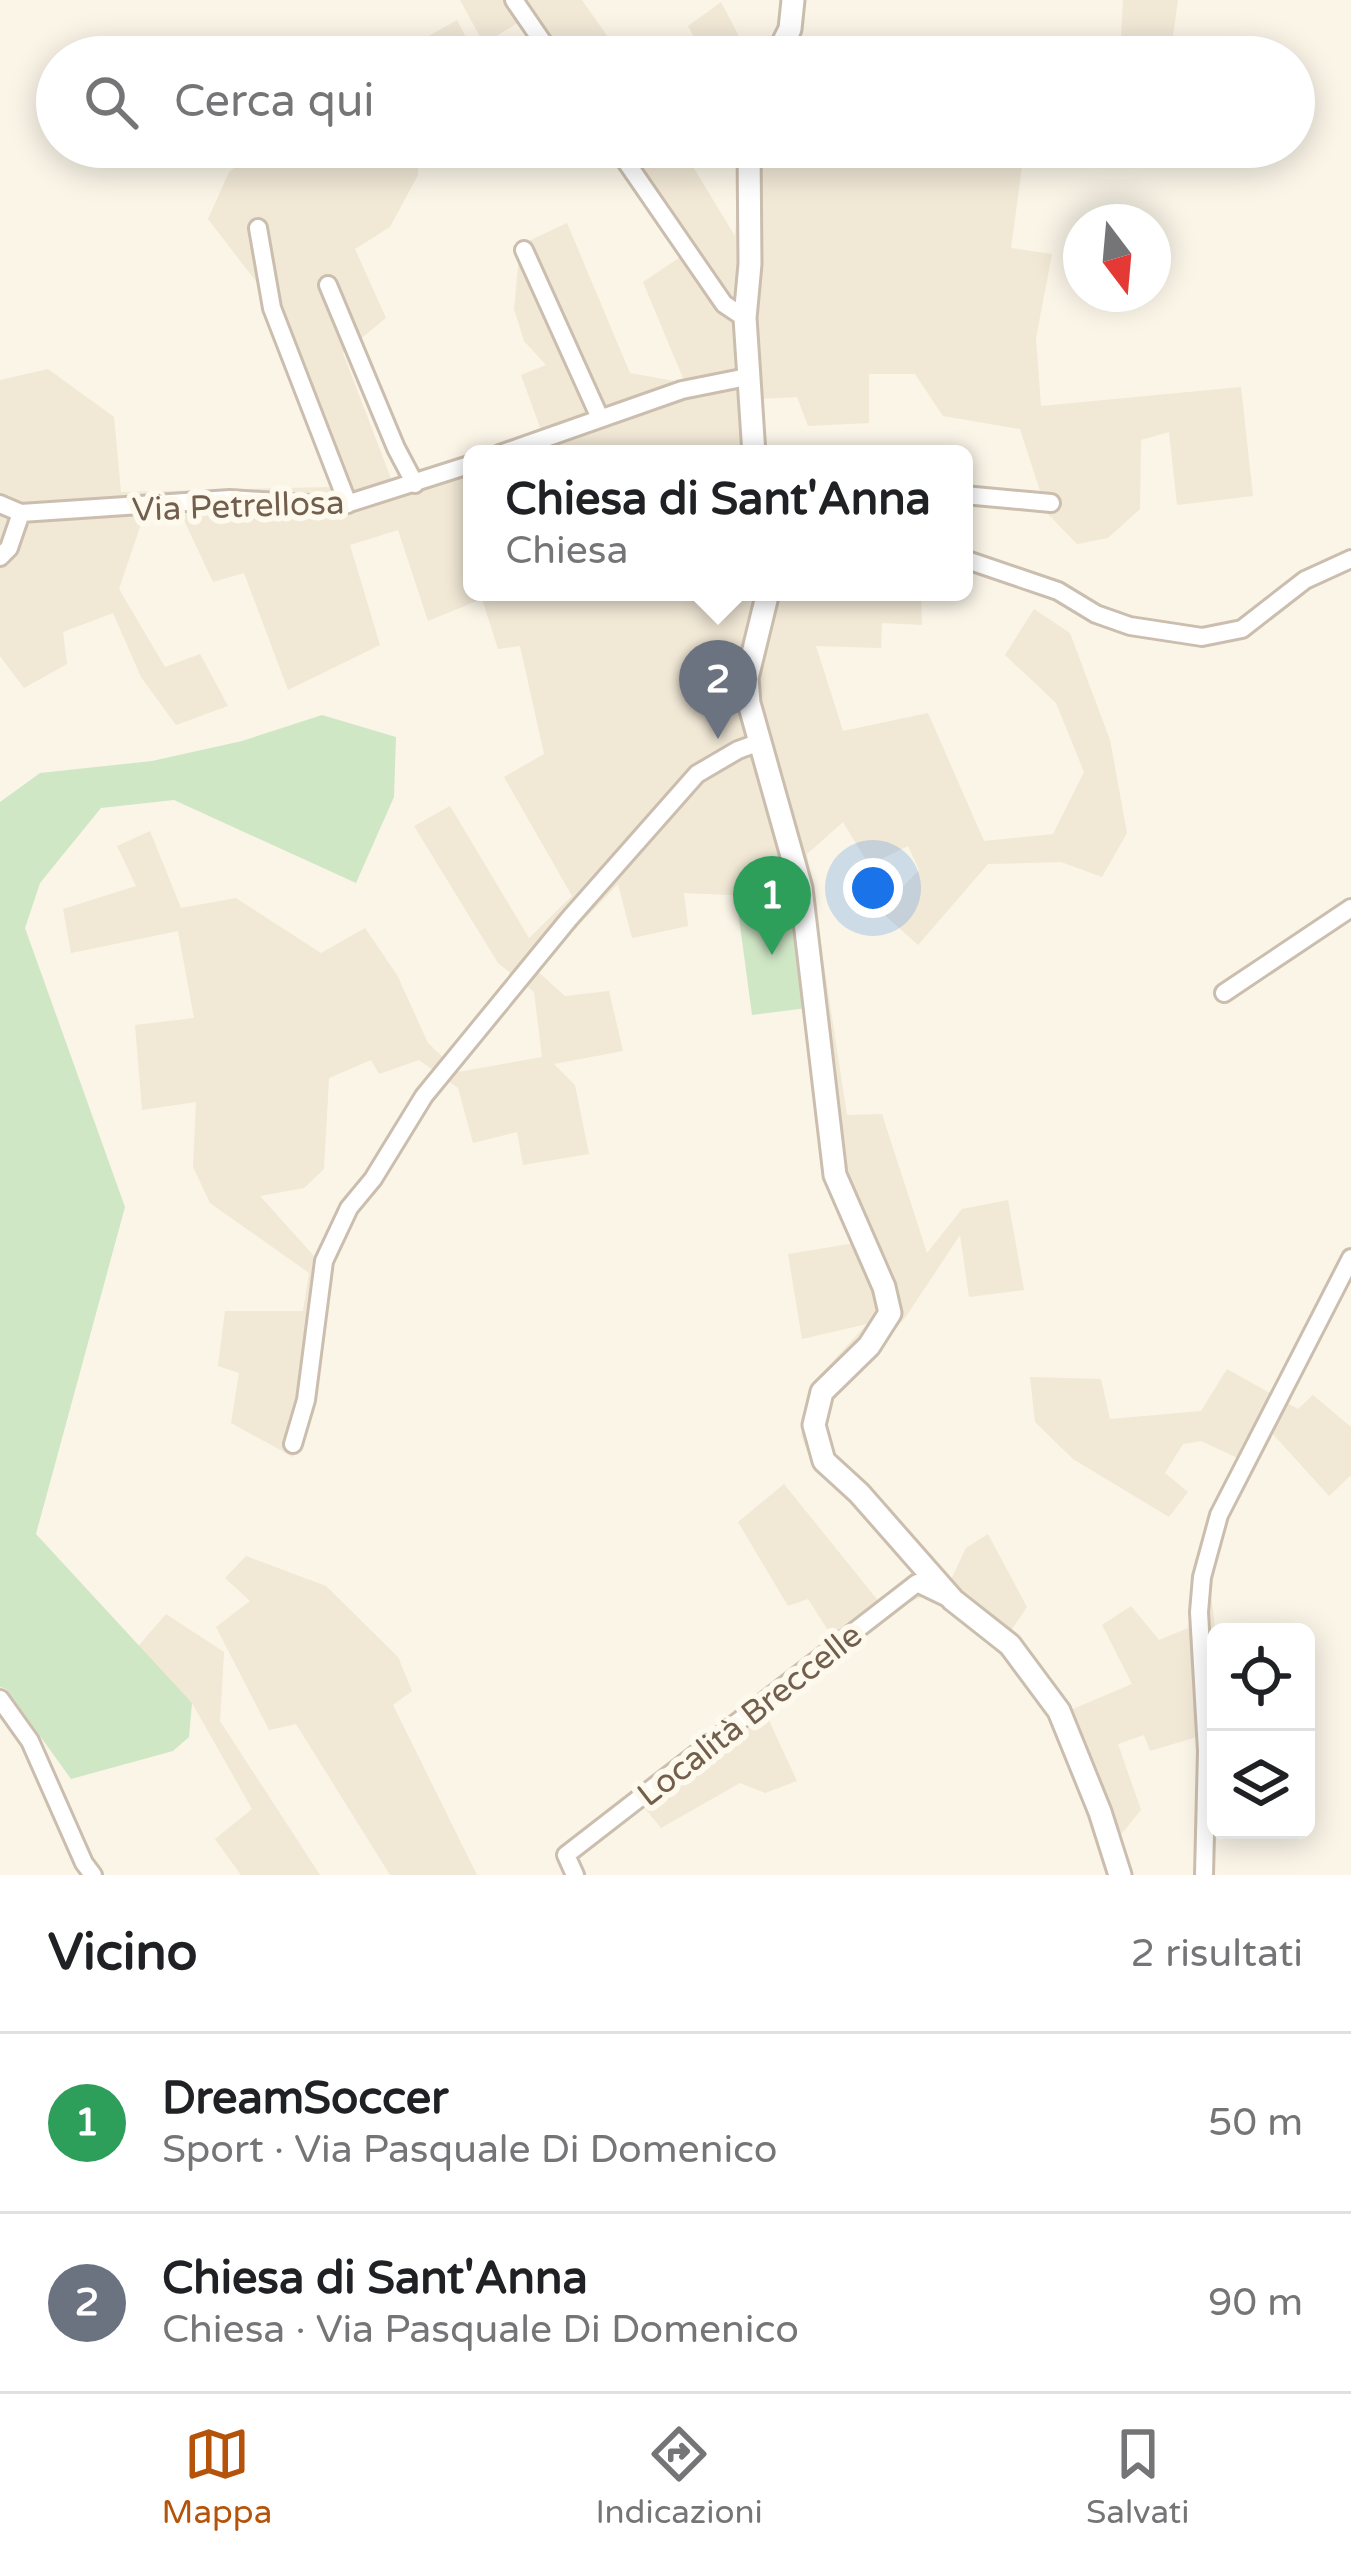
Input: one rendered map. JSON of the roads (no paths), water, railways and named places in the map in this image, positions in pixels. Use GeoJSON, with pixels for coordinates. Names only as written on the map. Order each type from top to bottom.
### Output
{"type":"FeatureCollection","features":[{"type":"Feature","properties":{"kind":"street"},"geometry":{"type":"LineString","coordinates":[[514,0],[539,36]]}},
{"type":"Feature","properties":{"kind":"street"},"geometry":{"type":"LineString","coordinates":[[786,36],[793,0]]}},
{"type":"Feature","properties":{"kind":"street"},"geometry":{"type":"LineString","coordinates":[[630,168],[724,304],[745,318]]}},
{"type":"Feature","properties":{"kind":"street"},"geometry":{"type":"LineString","coordinates":[[749,168],[745,318],[753,445]]}},
{"type":"Feature","properties":{"kind":"street"},"geometry":{"type":"LineString","coordinates":[[258,228],[272,308],[348,504]]}},
{"type":"Feature","properties":{"kind":"street"},"geometry":{"type":"LineString","coordinates":[[524,250],[600,418]]}},
{"type":"Feature","properties":{"kind":"street"},"geometry":{"type":"LineString","coordinates":[[328,285],[395,448],[415,484]]}},
{"type":"Feature","properties":{"kind":"street"},"geometry":{"type":"LineString","coordinates":[[525,445],[707,382],[747,377]]}},
{"type":"Feature","properties":{"kind":"street","name":"Via Petrellosa"},"geometry":{"type":"LineString","coordinates":[[0,504],[21,513],[230,499],[348,504],[463,467]]}},
{"type":"Feature","properties":{"kind":"street"},"geometry":{"type":"LineString","coordinates":[[973,496],[1052,503]]}},
{"type":"Feature","properties":{"kind":"street"},"geometry":{"type":"LineString","coordinates":[[0,557],[9,548],[21,513]]}},
{"type":"Feature","properties":{"kind":"street"},"geometry":{"type":"LineString","coordinates":[[973,562],[1058,591],[1096,614],[1130,626],[1202,637],[1242,629],[1305,580],[1351,560]]}},
{"type":"Feature","properties":{"kind":"street"},"geometry":{"type":"LineString","coordinates":[[766,601],[747,678],[801,888],[835,1175],[884,1287],[890,1312],[869,1346],[822,1392],[814,1425],[824,1461],[859,1492],[952,1600],[1010,1645],[1059,1711],[1120,1875]]}},
{"type":"Feature","properties":{"kind":"street"},"geometry":{"type":"LineString","coordinates":[[293,1444],[306,1400],[324,1262],[349,1208],[373,1179],[424,1096],[569,919],[698,774],[738,749],[760,742]]}},
{"type":"Feature","properties":{"kind":"street"},"geometry":{"type":"LineString","coordinates":[[1224,993],[1351,908]]}},
{"type":"Feature","properties":{"kind":"street"},"geometry":{"type":"LineString","coordinates":[[1204,1875],[1207,1751],[1199,1612],[1202,1577],[1219,1515],[1351,1258]]}},
{"type":"Feature","properties":{"kind":"street","name":"Località Breccelle"},"geometry":{"type":"LineString","coordinates":[[575,1875],[566,1856],[917,1583],[952,1600]]}},
{"type":"Feature","properties":{"kind":"street"},"geometry":{"type":"LineString","coordinates":[[0,1699],[30,1742],[93,1875]]}},
{"type":"Feature","properties":{"kind":"place","name":"Chiesa di Sant'Anna"},"geometry":{"type":"Point","coordinates":[718,739]}},
{"type":"Feature","properties":{"kind":"place","name":"DreamSoccer"},"geometry":{"type":"Point","coordinates":[772,955]}}]}
